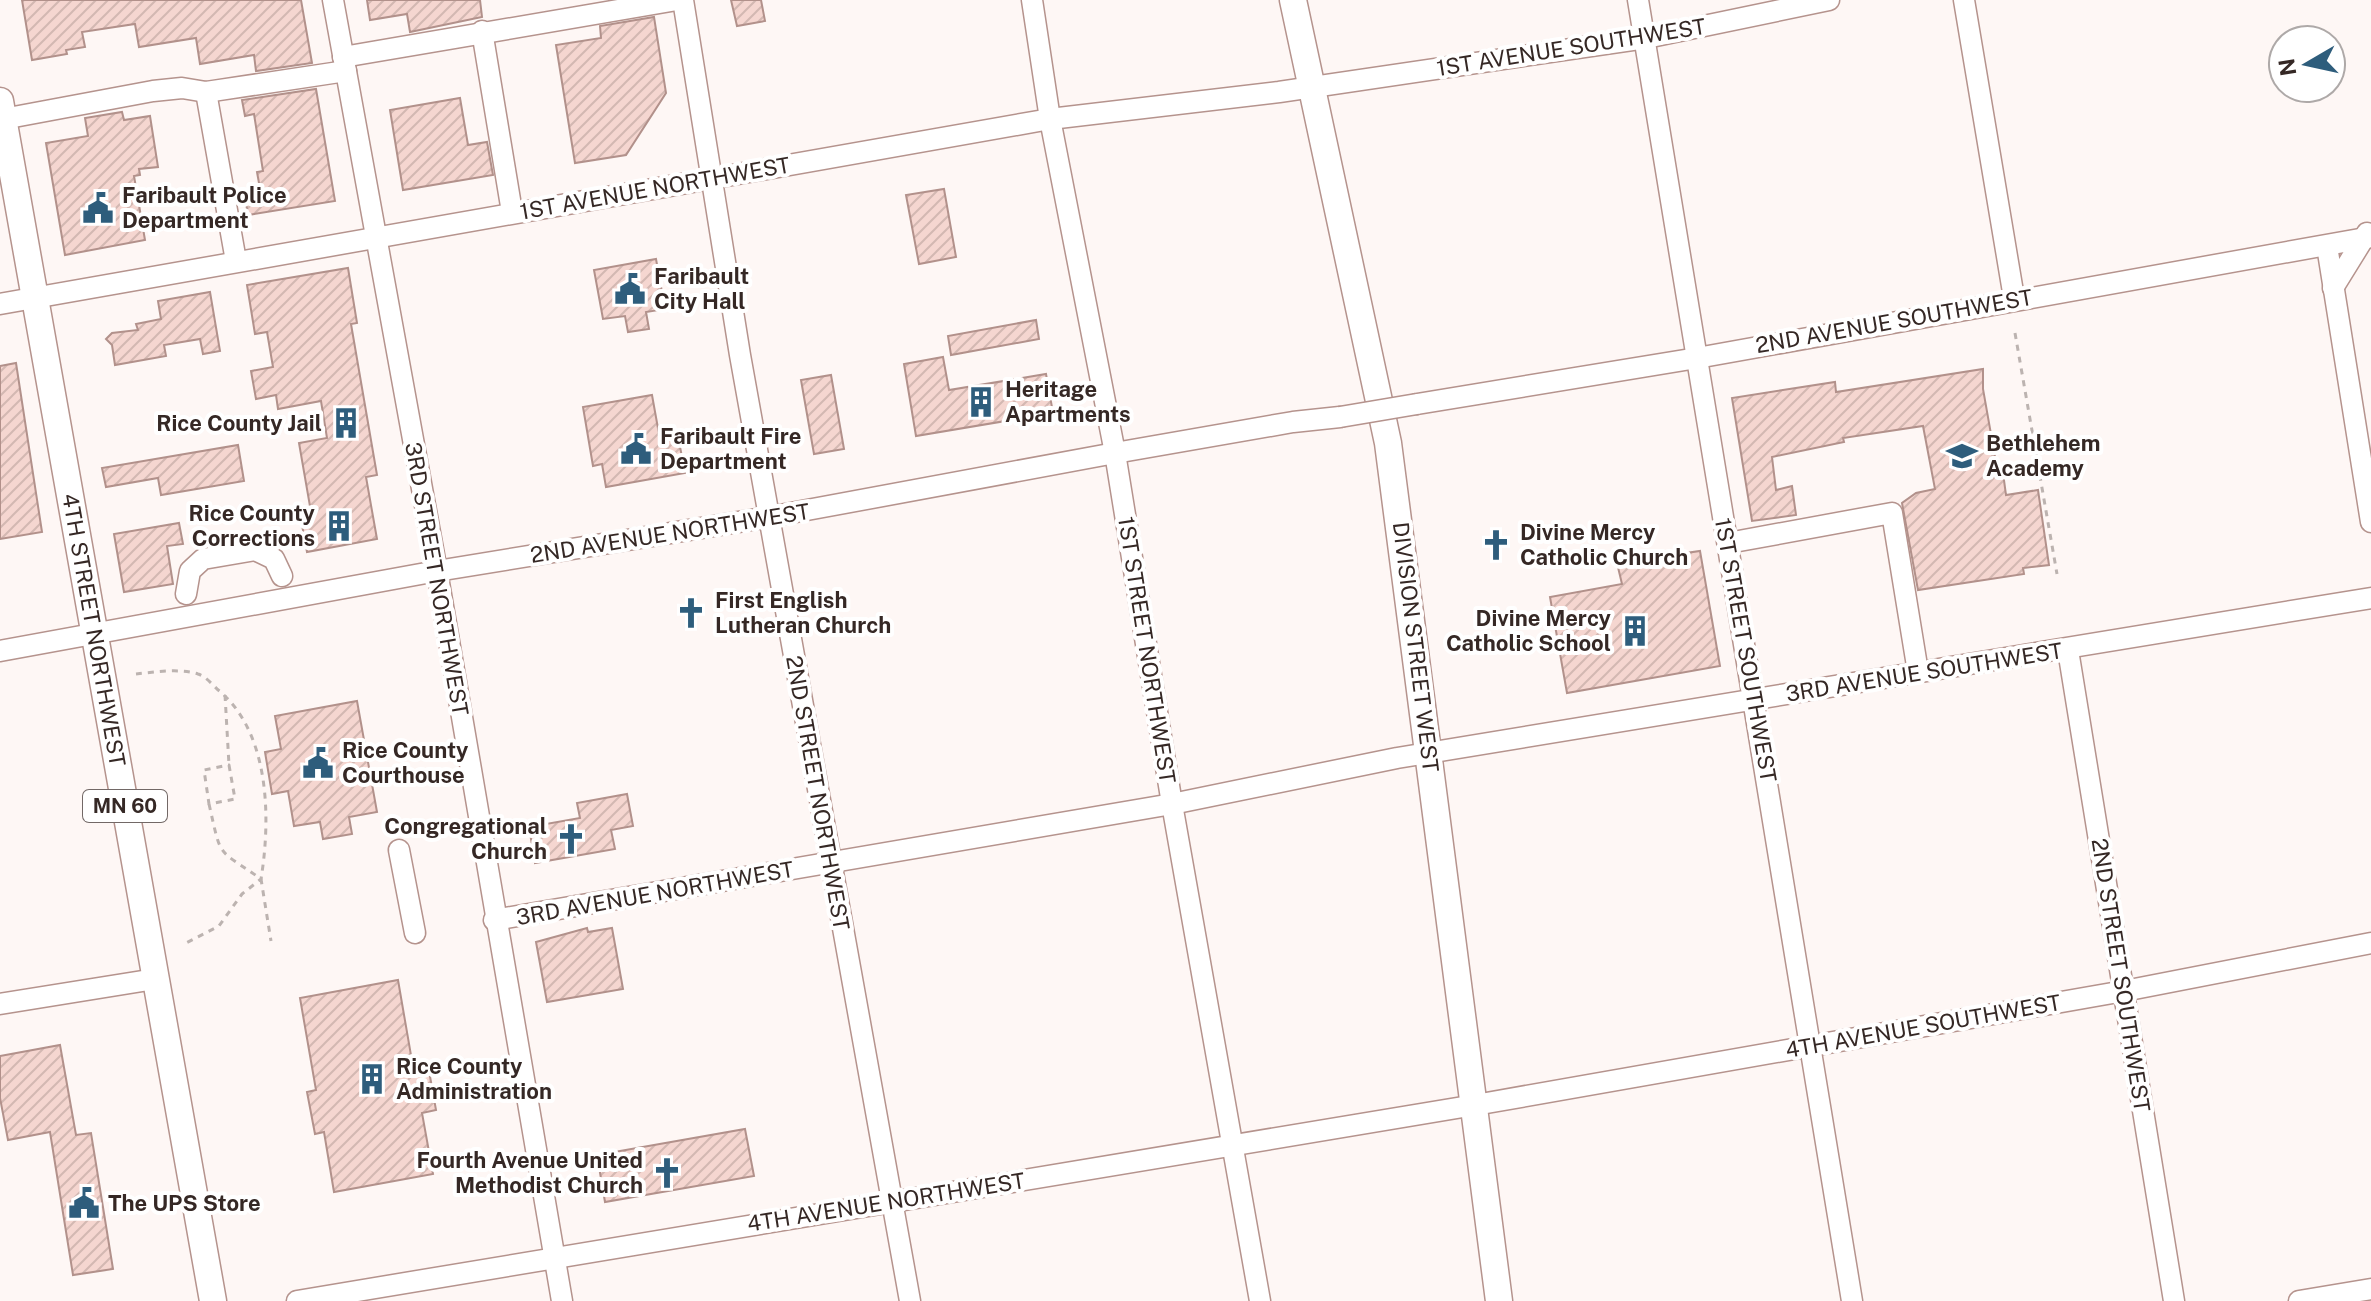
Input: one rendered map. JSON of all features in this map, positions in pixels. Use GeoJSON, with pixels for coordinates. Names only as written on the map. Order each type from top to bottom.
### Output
{"type":"FeatureCollection","features":[{"type":"Feature","properties":{"kind":"main road","name":"DIVISION STREET WEST"},"geometry":{"type":"LineString","coordinates":[[1293,0],[1388,443],[1499,1301]]}},
{"type":"Feature","properties":{"kind":"main road","name":"4TH STREET NORTHWEST"},"geometry":{"type":"LineString","coordinates":[[1,110],[6,169],[35,299],[213,1301]]}},
{"type":"Feature","properties":{"kind":"street","name":"3RD STREET NORTHWEST"},"geometry":{"type":"LineString","coordinates":[[333,0],[437,571],[494,920],[562,1301]]}},
{"type":"Feature","properties":{"kind":"street"},"geometry":{"type":"LineString","coordinates":[[1,110],[182,88],[206,92],[344,64],[482,31],[680,0]]}},
{"type":"Feature","properties":{"kind":"street","name":"2ND STREET NORTHWEST"},"geometry":{"type":"LineString","coordinates":[[680,0],[830,863],[910,1301]]}},
{"type":"Feature","properties":{"kind":"street","name":"1ST STREET NORTHWEST"},"geometry":{"type":"LineString","coordinates":[[1032,0],[1050,119],[1115,453],[1172,804],[1260,1301]]}},
{"type":"Feature","properties":{"kind":"street","name":"1ST STREET SOUTHWEST"},"geometry":{"type":"LineString","coordinates":[[1638,0],[1852,1301]]}},
{"type":"Feature","properties":{"kind":"street","name":"1ST AVENUE SOUTHWEST"},"geometry":{"type":"LineString","coordinates":[[1312,87],[1646,38],[1829,0]]}},
{"type":"Feature","properties":{"kind":"street"},"geometry":{"type":"LineString","coordinates":[[1964,0],[2014,298]]}},
{"type":"Feature","properties":{"kind":"street"},"geometry":{"type":"LineString","coordinates":[[482,31],[512,212]]}},
{"type":"Feature","properties":{"kind":"street","name":"1ST AVENUE NORTHWEST"},"geometry":{"type":"LineString","coordinates":[[0,304],[1050,119],[1312,87]]}},
{"type":"Feature","properties":{"kind":"street"},"geometry":{"type":"LineString","coordinates":[[206,92],[236,261]]}},
{"type":"Feature","properties":{"kind":"street"},"geometry":{"type":"LineString","coordinates":[[2333,288],[2368,234]]}},
{"type":"Feature","properties":{"kind":"street","name":"2ND AVENUE SOUTHWEST"},"geometry":{"type":"LineString","coordinates":[[1340,417],[1697,358],[2014,298],[2327,246],[2368,234]]}},
{"type":"Feature","properties":{"kind":"street"},"geometry":{"type":"LineString","coordinates":[[2327,246],[2371,522]]}},
{"type":"Feature","properties":{"kind":"street","name":"2ND AVENUE NORTHWEST"},"geometry":{"type":"LineString","coordinates":[[0,651],[437,571],[769,517],[1293,422],[1340,417]]}},
{"type":"Feature","properties":{"kind":"street"},"geometry":{"type":"LineString","coordinates":[[1728,543],[1892,513],[1918,672]]}},
{"type":"Feature","properties":{"kind":"street"},"geometry":{"type":"LineString","coordinates":[[186,594],[190,571],[203,559],[255,550],[274,559],[282,576]]}},
{"type":"Feature","properties":{"kind":"street","name":"3RD AVENUE SOUTHWEST"},"geometry":{"type":"LineString","coordinates":[[1430,752],[2371,598]]}},
{"type":"Feature","properties":{"kind":"street","name":"2ND STREET SOUTHWEST"},"geometry":{"type":"LineString","coordinates":[[2068,650],[2174,1301]]}},
{"type":"Feature","properties":{"kind":"street","name":"3RD AVENUE NORTHWEST"},"geometry":{"type":"LineString","coordinates":[[494,920],[1172,804],[1430,752]]}},
{"type":"Feature","properties":{"kind":"street"},"geometry":{"type":"LineString","coordinates":[[399,850],[415,933]]}},
{"type":"Feature","properties":{"kind":"street","name":"4TH AVENUE SOUTHWEST"},"geometry":{"type":"LineString","coordinates":[[1475,1105],[2124,991],[2371,943]]}},
{"type":"Feature","properties":{"kind":"street"},"geometry":{"type":"LineString","coordinates":[[0,1004],[155,979]]}},
{"type":"Feature","properties":{"kind":"street","name":"4TH AVENUE NORTHWEST"},"geometry":{"type":"LineString","coordinates":[[297,1301],[365,1295],[554,1257],[1475,1105]]}},
{"type":"Feature","properties":{"kind":"street"},"geometry":{"type":"LineString","coordinates":[[2299,1301],[2371,1289]]}},
{"type":"Feature","properties":{"kind":"path"},"geometry":{"type":"LineString","coordinates":[[2015,333],[2057,574]]}},
{"type":"Feature","properties":{"kind":"path"},"geometry":{"type":"LineString","coordinates":[[136,674],[162,671],[199,674],[245,716],[256,752],[268,834],[261,879],[271,941]]}},
{"type":"Feature","properties":{"kind":"path"},"geometry":{"type":"LineString","coordinates":[[209,804],[235,799],[229,765],[225,695]]}},
{"type":"Feature","properties":{"kind":"path"},"geometry":{"type":"LineString","coordinates":[[229,765],[204,770],[220,850],[230,861],[261,879]]}},
{"type":"Feature","properties":{"kind":"path"},"geometry":{"type":"LineString","coordinates":[[184,944],[219,926],[242,894],[261,879]]}},
{"type":"Feature","properties":{"kind":"building"},"geometry":{"type":"Polygon","coordinates":[[[22,0],[301,0],[312,63],[256,71],[254,55],[200,64],[196,38],[139,47],[135,24],[82,32],[85,47],[66,50],[67,54],[32,60],[22,0]]]}},
{"type":"Feature","properties":{"kind":"building"},"geometry":{"type":"Polygon","coordinates":[[[367,0],[480,0],[482,17],[410,32],[407,14],[370,20],[367,0]]]}},
{"type":"Feature","properties":{"kind":"building"},"geometry":{"type":"Polygon","coordinates":[[[731,0],[761,0],[765,21],[737,26],[731,0]]]}},
{"type":"Feature","properties":{"kind":"building"},"geometry":{"type":"Polygon","coordinates":[[[654,17],[666,93],[626,155],[575,163],[556,45],[601,38],[600,26],[654,17]]]}},
{"type":"Feature","properties":{"kind":"building"},"geometry":{"type":"Polygon","coordinates":[[[316,89],[335,201],[248,215],[245,197],[261,194],[257,172],[263,171],[254,114],[245,116],[242,100],[316,89]]]}},
{"type":"Feature","properties":{"kind":"building"},"geometry":{"type":"Polygon","coordinates":[[[460,98],[468,145],[487,142],[493,175],[403,190],[390,110],[460,98]]]}},
{"type":"Feature","properties":{"kind":"building","name":"Faribault Police Department"},"geometry":{"type":"Polygon","coordinates":[[[122,112],[124,120],[150,116],[158,167],[139,169],[140,175],[134,176],[145,240],[65,255],[46,143],[88,136],[85,118],[122,112]]]}},
{"type":"Feature","properties":{"kind":"building"},"geometry":{"type":"Polygon","coordinates":[[[944,189],[956,257],[919,264],[906,195],[944,189]]]}},
{"type":"Feature","properties":{"kind":"building","name":"Faribault City Hall"},"geometry":{"type":"Polygon","coordinates":[[[656,259],[665,309],[646,312],[649,329],[628,332],[625,316],[603,319],[594,270],[656,259]]]}},
{"type":"Feature","properties":{"kind":"building"},"geometry":{"type":"Polygon","coordinates":[[[348,268],[357,323],[351,324],[377,475],[366,477],[377,539],[307,552],[300,514],[311,512],[299,443],[327,438],[321,401],[278,409],[276,395],[256,399],[251,371],[273,367],[267,332],[255,334],[247,285],[348,268]]]}},
{"type":"Feature","properties":{"kind":"building"},"geometry":{"type":"Polygon","coordinates":[[[210,292],[220,351],[203,354],[200,339],[164,345],[166,356],[115,365],[112,345],[106,339],[112,333],[138,330],[136,324],[161,319],[158,301],[210,292]]]}},
{"type":"Feature","properties":{"kind":"building"},"geometry":{"type":"Polygon","coordinates":[[[1036,320],[1039,339],[951,355],[948,336],[1036,320]]]}},
{"type":"Feature","properties":{"kind":"building","name":"Heritage Apartments"},"geometry":{"type":"Polygon","coordinates":[[[943,357],[949,390],[1046,374],[1053,413],[916,436],[904,364],[943,357]]]}},
{"type":"Feature","properties":{"kind":"building"},"geometry":{"type":"Polygon","coordinates":[[[16,363],[42,532],[0,539],[0,366],[16,363]]]}},
{"type":"Feature","properties":{"kind":"building","name":"Bethlehem Academy"},"geometry":{"type":"Polygon","coordinates":[[[1983,369],[1983,389],[1998,474],[2003,473],[2006,495],[2038,490],[2049,565],[2023,568],[2024,574],[1918,590],[1902,503],[1916,493],[1935,489],[1923,426],[1843,438],[1844,442],[1772,457],[1776,490],[1792,486],[1796,515],[1752,521],[1732,398],[1835,382],[1836,392],[1983,369]]]}},
{"type":"Feature","properties":{"kind":"building"},"geometry":{"type":"Polygon","coordinates":[[[831,375],[844,449],[814,454],[801,380],[831,375]]]}},
{"type":"Feature","properties":{"kind":"building","name":"Faribault Fire Department"},"geometry":{"type":"Polygon","coordinates":[[[652,395],[659,434],[677,431],[685,473],[606,487],[602,464],[593,466],[583,407],[652,395]]]}},
{"type":"Feature","properties":{"kind":"building"},"geometry":{"type":"Polygon","coordinates":[[[238,445],[244,481],[161,495],[158,478],[106,487],[102,468],[238,445]]]}},
{"type":"Feature","properties":{"kind":"building"},"geometry":{"type":"Polygon","coordinates":[[[179,523],[183,544],[167,546],[173,584],[124,592],[114,534],[179,523]]]}},
{"type":"Feature","properties":{"kind":"building","name":"Divine Mercy Catholic School"},"geometry":{"type":"Polygon","coordinates":[[[1700,551],[1720,666],[1567,693],[1550,597],[1622,584],[1617,563],[1700,551]]]}},
{"type":"Feature","properties":{"kind":"building","name":"Rice County Courthouse"},"geometry":{"type":"Polygon","coordinates":[[[357,701],[377,812],[349,817],[352,834],[323,839],[320,822],[294,826],[288,791],[272,794],[265,752],[281,749],[275,716],[357,701]]]}},
{"type":"Feature","properties":{"kind":"building"},"geometry":{"type":"Polygon","coordinates":[[[627,794],[633,826],[611,830],[615,849],[535,863],[529,827],[580,818],[577,803],[627,794]]]}},
{"type":"Feature","properties":{"kind":"building"},"geometry":{"type":"Polygon","coordinates":[[[587,928],[588,932],[612,928],[623,989],[547,1002],[536,942],[587,928]]]}},
{"type":"Feature","properties":{"kind":"building","name":"Rice County Administration"},"geometry":{"type":"Polygon","coordinates":[[[398,980],[413,1067],[428,1065],[436,1110],[422,1113],[433,1174],[334,1192],[324,1132],[315,1134],[307,1092],[316,1090],[300,998],[398,980]]]}},
{"type":"Feature","properties":{"kind":"building"},"geometry":{"type":"Polygon","coordinates":[[[60,1045],[76,1135],[91,1133],[113,1269],[73,1275],[50,1132],[8,1140],[0,1098],[0,1056],[60,1045]]]}},
{"type":"Feature","properties":{"kind":"building"},"geometry":{"type":"Polygon","coordinates":[[[745,1129],[754,1176],[605,1202],[597,1155],[745,1129]]]}},
{"type":"Feature","properties":{"kind":"place","name":"Faribault Police Department"},"geometry":{"type":"Point","coordinates":[98,208]}},
{"type":"Feature","properties":{"kind":"place","name":"Faribault City Hall"},"geometry":{"type":"Point","coordinates":[630,289]}},
{"type":"Feature","properties":{"kind":"place","name":"Heritage Apartments"},"geometry":{"type":"Point","coordinates":[981,402]}},
{"type":"Feature","properties":{"kind":"place","name":"Rice County Jail"},"geometry":{"type":"Point","coordinates":[346,423]}},
{"type":"Feature","properties":{"kind":"place","name":"Faribault Fire Department"},"geometry":{"type":"Point","coordinates":[636,449]}},
{"type":"Feature","properties":{"kind":"place","name":"Bethlehem Academy"},"geometry":{"type":"Point","coordinates":[1962,456]}},
{"type":"Feature","properties":{"kind":"place","name":"Rice County Corrections"},"geometry":{"type":"Point","coordinates":[339,526]}},
{"type":"Feature","properties":{"kind":"place","name":"Divine Mercy Catholic Church"},"geometry":{"type":"Point","coordinates":[1496,545]}},
{"type":"Feature","properties":{"kind":"place","name":"First English Lutheran Church"},"geometry":{"type":"Point","coordinates":[691,613]}},
{"type":"Feature","properties":{"kind":"place","name":"Divine Mercy Catholic School"},"geometry":{"type":"Point","coordinates":[1635,631]}},
{"type":"Feature","properties":{"kind":"place","name":"Rice County Courthouse"},"geometry":{"type":"Point","coordinates":[318,763]}},
{"type":"Feature","properties":{"kind":"place","name":"Congregational Church"},"geometry":{"type":"Point","coordinates":[571,839]}},
{"type":"Feature","properties":{"kind":"place","name":"Rice County Administration"},"geometry":{"type":"Point","coordinates":[372,1079]}},
{"type":"Feature","properties":{"kind":"place","name":"Fourth Avenue United Methodist Church"},"geometry":{"type":"Point","coordinates":[667,1173]}},
{"type":"Feature","properties":{"kind":"place","name":"The UPS Store"},"geometry":{"type":"Point","coordinates":[84,1203]}}]}
